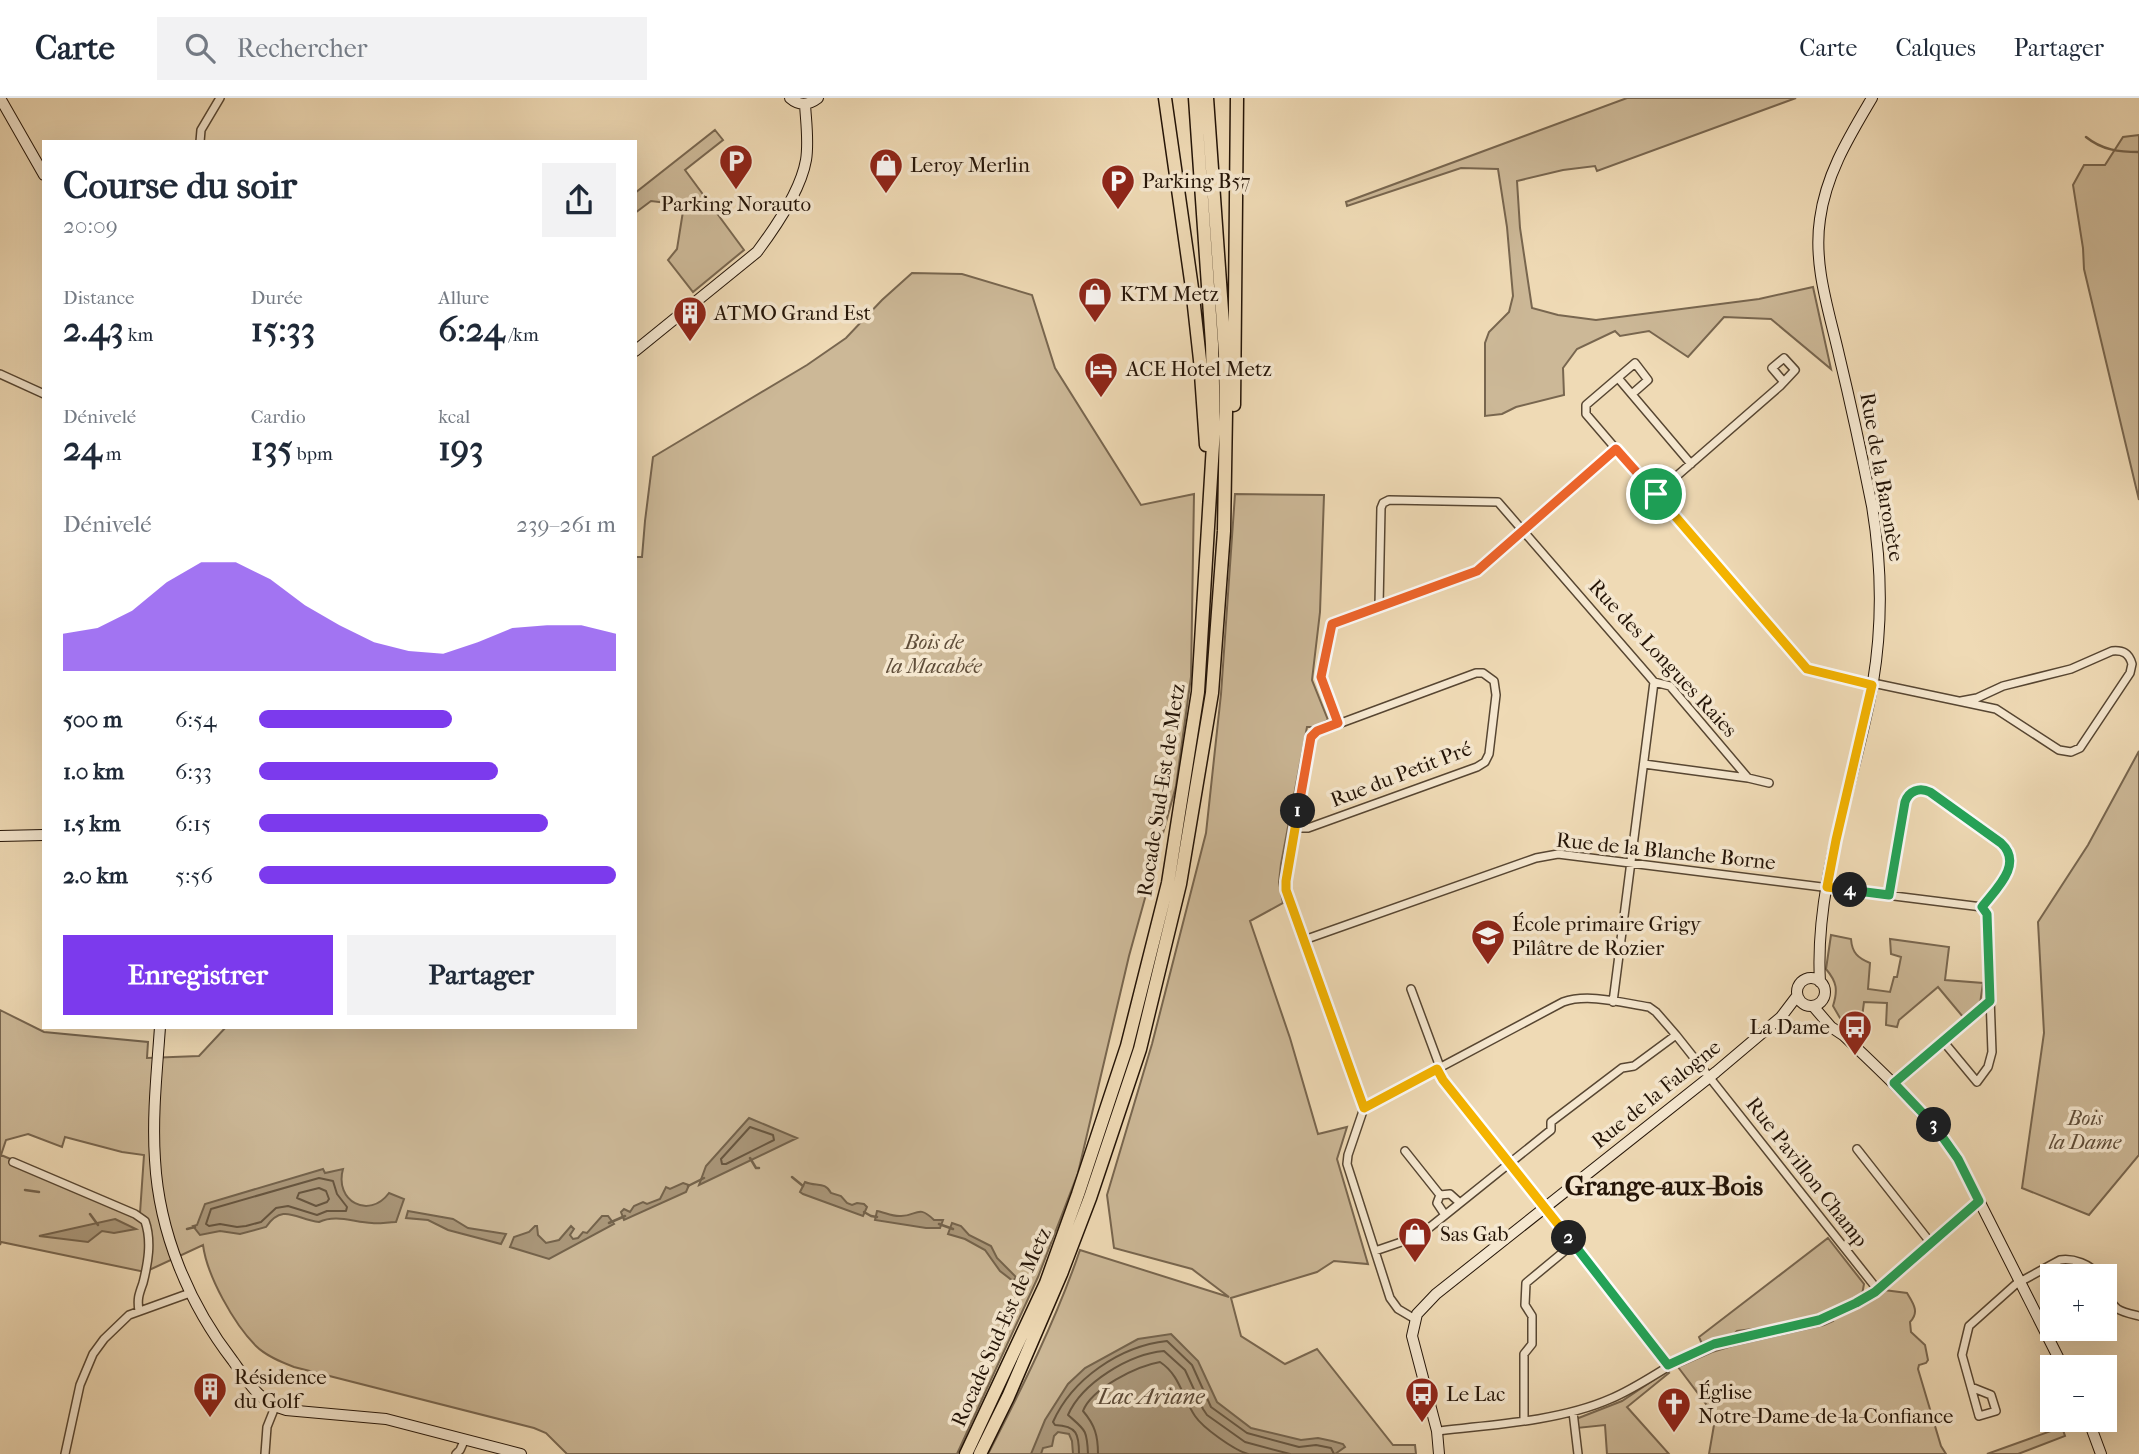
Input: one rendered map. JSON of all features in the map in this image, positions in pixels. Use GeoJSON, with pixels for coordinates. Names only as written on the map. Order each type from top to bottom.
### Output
{"type":"FeatureCollection","features":[{"type":"Feature","properties":{"kind":"highway"},"geometry":{"type":"LineString","coordinates":[[1165,98],[1200,360],[1210,511]]}},
{"type":"Feature","properties":{"kind":"highway","name":"Rocade Sud-Est de Metz"},"geometry":{"type":"LineString","coordinates":[[966,1454],[1046,1283],[1079,1194],[1127,1046],[1168,883],[1198,692],[1214,428],[1212,344],[1195,98]]}},
{"type":"Feature","properties":{"kind":"highway","name":"Rocade Sud-Est de Metz"},"geometry":{"type":"LineString","coordinates":[[981,1454],[1074,1242],[1143,1036],[1180,884],[1212,694],[1224,531],[1226,436],[1224,353],[1207,98]]}},
{"type":"Feature","properties":{"kind":"highway"},"geometry":{"type":"LineString","coordinates":[[1224,531],[1233,454],[1237,98]]}},
{"type":"Feature","properties":{"kind":"highway"},"geometry":{"type":"LineString","coordinates":[[986,1454],[1008,1397]]}},
{"type":"Feature","properties":{"kind":"street"},"geometry":{"type":"LineString","coordinates":[[0,98],[42,172]]}},
{"type":"Feature","properties":{"kind":"street"},"geometry":{"type":"LineString","coordinates":[[200,140],[201,130],[220,98]]}},
{"type":"Feature","properties":{"kind":"street"},"geometry":{"type":"LineString","coordinates":[[790,98],[805,104],[818,98]]}},
{"type":"Feature","properties":{"kind":"street","name":"Rue de la Baronète"},"geometry":{"type":"LineString","coordinates":[[1820,982],[1819,955],[1827,887],[1873,684],[1881,603],[1878,541],[1821,275],[1818,233],[1834,166],[1872,98]]}},
{"type":"Feature","properties":{"kind":"street"},"geometry":{"type":"LineString","coordinates":[[637,349],[757,252],[768,237],[802,175],[806,158],[805,104]]}},
{"type":"Feature","properties":{"kind":"street"},"geometry":{"type":"LineString","coordinates":[[1632,394],[1648,380],[1635,363],[1586,405],[1586,414],[1807,669],[1996,709],[2056,749],[2071,752],[2080,748],[2130,673],[2132,664],[2125,653],[2112,651],[2071,669],[2003,686],[1977,698],[1961,701]]}},
{"type":"Feature","properties":{"kind":"street"},"geometry":{"type":"LineString","coordinates":[[0,374],[42,393]]}},
{"type":"Feature","properties":{"kind":"street"},"geometry":{"type":"LineString","coordinates":[[1618,378],[1691,464]]}},
{"type":"Feature","properties":{"kind":"street"},"geometry":{"type":"LineString","coordinates":[[1656,494],[1783,381]]}},
{"type":"Feature","properties":{"kind":"street"},"geometry":{"type":"LineString","coordinates":[[1338,723],[1321,677],[1332,624],[1477,571],[1616,449]]}},
{"type":"Feature","properties":{"kind":"street","name":"Rue des Longues Raies"},"geometry":{"type":"LineString","coordinates":[[1379,606],[1383,503],[1389,500],[1498,502],[1654,682],[1670,686],[1748,778]]}},
{"type":"Feature","properties":{"kind":"street","name":"Rue du Petit Pré"},"geometry":{"type":"LineString","coordinates":[[1476,673],[1490,676],[1496,695],[1489,754],[1485,762],[1478,767],[1308,828],[1295,828],[1311,737],[1317,731],[1476,673]]}},
{"type":"Feature","properties":{"kind":"street"},"geometry":{"type":"LineString","coordinates":[[1613,1002],[1654,682]]}},
{"type":"Feature","properties":{"kind":"street"},"geometry":{"type":"LineString","coordinates":[[1644,764],[1769,783]]}},
{"type":"Feature","properties":{"kind":"street"},"geometry":{"type":"LineString","coordinates":[[1889,895],[1905,802],[1912,792],[1930,792],[2008,849],[2009,870],[1982,907],[1987,914],[1992,1058],[1978,1082],[1943,1041]]}},
{"type":"Feature","properties":{"kind":"street"},"geometry":{"type":"LineString","coordinates":[[1295,828],[1286,887],[1364,1108],[1347,1164],[1393,1304],[1415,1319],[1413,1345],[1437,1431],[1439,1454]]}},
{"type":"Feature","properties":{"kind":"street"},"geometry":{"type":"LineString","coordinates":[[0,836],[42,835]]}},
{"type":"Feature","properties":{"kind":"street","name":"Rue de la Blanche Borne"},"geometry":{"type":"LineString","coordinates":[[1304,940],[1551,854],[1982,907]]}},
{"type":"Feature","properties":{"kind":"street","name":"Rue de la Baronète"},"geometry":{"type":"LineString","coordinates":[[1807,979],[1819,955]]}},
{"type":"Feature","properties":{"kind":"street"},"geometry":{"type":"LineString","coordinates":[[1814,1004],[1824,989],[1820,982],[1807,979],[1800,984],[1797,996],[1814,1004],[1831,1027],[1894,1083],[1936,1128],[1958,1159],[2057,1355]]}},
{"type":"Feature","properties":{"kind":"street"},"geometry":{"type":"LineString","coordinates":[[1412,989],[1443,1080],[1668,1365]]}},
{"type":"Feature","properties":{"kind":"street","name":"Rue de la Falogne"},"geometry":{"type":"LineString","coordinates":[[1415,1319],[1427,1302],[1771,1026],[1786,1012],[1797,996]]}},
{"type":"Feature","properties":{"kind":"street","name":"Rue Pavillon Champ"},"geometry":{"type":"LineString","coordinates":[[1364,1108],[1572,998],[1654,1010],[1877,1289]]}},
{"type":"Feature","properties":{"kind":"street"},"geometry":{"type":"LineString","coordinates":[[1894,1083],[1990,1001]]}},
{"type":"Feature","properties":{"kind":"street","name":"Rue de la Falogne"},"geometry":{"type":"LineString","coordinates":[[1771,1026],[1814,1004]]}},
{"type":"Feature","properties":{"kind":"street"},"geometry":{"type":"LineString","coordinates":[[160,1029],[154,1129],[156,1176],[164,1222],[190,1293],[222,1348],[259,1396],[275,1407],[300,1412],[386,1419],[521,1454]]}},
{"type":"Feature","properties":{"kind":"street"},"geometry":{"type":"LineString","coordinates":[[1375,1251],[1419,1236],[1550,1130],[1551,1122],[1622,1068],[1634,1066],[1676,1035]]}},
{"type":"Feature","properties":{"kind":"street"},"geometry":{"type":"LineString","coordinates":[[1857,1149],[1930,1242]]}},
{"type":"Feature","properties":{"kind":"street"},"geometry":{"type":"LineString","coordinates":[[1405,1151],[1440,1195]]}},
{"type":"Feature","properties":{"kind":"street"},"geometry":{"type":"LineString","coordinates":[[13,1162],[135,1214],[145,1221],[149,1250],[143,1283],[137,1296],[139,1311]]}},
{"type":"Feature","properties":{"kind":"street"},"geometry":{"type":"LineString","coordinates":[[1440,1195],[1450,1194],[1460,1203]]}},
{"type":"Feature","properties":{"kind":"street"},"geometry":{"type":"LineString","coordinates":[[1440,1195],[1437,1203],[1445,1215]]}},
{"type":"Feature","properties":{"kind":"street"},"geometry":{"type":"LineString","coordinates":[[1437,1431],[1573,1412],[1613,1398],[1668,1365],[1714,1344],[1819,1320],[1856,1303],[1877,1289],[1979,1201]]}},
{"type":"Feature","properties":{"kind":"street"},"geometry":{"type":"LineString","coordinates":[[1524,1420],[1524,1354],[1532,1344],[1532,1316],[1525,1305],[1526,1283],[1573,1244]]}},
{"type":"Feature","properties":{"kind":"street"},"geometry":{"type":"LineString","coordinates":[[2052,1264],[2066,1259],[2083,1264]]}},
{"type":"Feature","properties":{"kind":"street"},"geometry":{"type":"LineString","coordinates":[[1971,1387],[1962,1355],[1969,1326],[2020,1281],[2040,1270]]}},
{"type":"Feature","properties":{"kind":"street"},"geometry":{"type":"LineString","coordinates":[[65,1454],[80,1385],[93,1354],[123,1319],[190,1293]]}},
{"type":"Feature","properties":{"kind":"street"},"geometry":{"type":"LineString","coordinates":[[2117,1309],[2139,1316]]}},
{"type":"Feature","properties":{"kind":"street"},"geometry":{"type":"LineString","coordinates":[[265,1454],[267,1427],[275,1407]]}},
{"type":"Feature","properties":{"kind":"street"},"geometry":{"type":"LineString","coordinates":[[1573,1412],[1578,1454]]}},
{"type":"Feature","properties":{"kind":"street"},"geometry":{"type":"LineString","coordinates":[[2093,1432],[2101,1454]]}},
{"type":"Feature","properties":{"kind":"street"},"geometry":{"type":"LineString","coordinates":[[456,1454],[465,1440]]}},
{"type":"Feature","properties":{"kind":"green space"},"geometry":{"type":"Polygon","coordinates":[[[1627,98],[1796,98],[1597,171],[1595,166],[1563,170],[1517,181],[1520,228],[1532,308],[1596,320],[1759,299],[1813,287],[1831,369],[1771,319],[1724,317],[1688,357],[1649,331],[1620,336],[1615,331],[1577,349],[1563,368],[1564,395],[1516,407],[1502,414],[1485,416],[1485,343],[1489,332],[1509,312],[1513,296],[1507,227],[1498,169],[1461,168],[1347,206],[1346,202],[1627,98]]]}},
{"type":"Feature","properties":{"kind":"green space"},"geometry":{"type":"Polygon","coordinates":[[[715,130],[723,140],[685,170],[744,250],[693,292],[668,260],[677,249],[684,205],[651,201],[637,212],[637,191],[715,130]]]}},
{"type":"Feature","properties":{"kind":"green space"},"geometry":{"type":"Polygon","coordinates":[[[2139,135],[2139,500],[2084,269],[2073,185],[2084,165],[2105,165],[2123,137],[2139,135]]]}},
{"type":"Feature","properties":{"kind":"green space","name":"Bois de la Macabée"},"geometry":{"type":"Polygon","coordinates":[[[912,273],[962,274],[1032,295],[1055,368],[1141,505],[1194,494],[1191,677],[1176,786],[1129,956],[1078,1173],[1038,1277],[957,1454],[567,1454],[546,1433],[534,1428],[294,1367],[269,1356],[248,1337],[231,1313],[210,1271],[203,1245],[145,1272],[1,1242],[0,1245],[0,1010],[44,1032],[148,1042],[147,1058],[199,1056],[224,1029],[637,1029],[637,557],[642,557],[653,457],[807,365],[846,338],[912,273]],[[28,1134],[6,1140],[1,1155],[140,1213],[144,1155],[65,1137],[62,1147],[28,1134]]]}},
{"type":"Feature","properties":{"kind":"green space"},"geometry":{"type":"Polygon","coordinates":[[[1235,494],[1324,495],[1320,612],[1312,680],[1328,720],[1315,727],[1307,727],[1281,864],[1279,882],[1283,903],[1250,921],[1290,1038],[1318,1134],[1347,1127],[1337,1159],[1368,1264],[1334,1261],[1317,1272],[1231,1298],[1241,1336],[1285,1364],[1317,1349],[1393,1445],[1415,1445],[1416,1454],[988,1454],[1049,1328],[1080,1250],[1229,1297],[1192,1269],[1114,1248],[1107,1195],[1152,1044],[1206,833],[1221,694],[1235,494]]]}},
{"type":"Feature","properties":{"kind":"green space","name":"Bois la Dame"},"geometry":{"type":"Polygon","coordinates":[[[2139,751],[2139,1155],[2089,1215],[2022,1188],[2044,1033],[2038,922],[2088,845],[2139,751]]]}},
{"type":"Feature","properties":{"kind":"green space"},"geometry":{"type":"Polygon","coordinates":[[[1831,935],[1851,939],[1856,954],[1870,963],[1868,989],[1890,992],[1894,977],[1897,977],[1901,957],[1891,954],[1890,939],[1949,947],[1945,980],[1983,983],[1980,1004],[1963,1017],[1938,987],[1899,1020],[1897,1027],[1886,1025],[1887,1003],[1864,1002],[1859,1040],[1833,1006],[1835,986],[1826,969],[1831,935]]]}},
{"type":"Feature","properties":{"kind":"green space"},"geometry":{"type":"Polygon","coordinates":[[[1828,1238],[1864,1284],[1862,1295],[1822,1314],[1776,1326],[1737,1331],[1733,1335],[1702,1344],[1699,1337],[1828,1238]]]}},
{"type":"Feature","properties":{"kind":"green space"},"geometry":{"type":"Polygon","coordinates":[[[1884,1290],[1907,1293],[1913,1304],[1915,1315],[1910,1322],[1911,1332],[1925,1345],[1928,1360],[1919,1365],[1918,1369],[1941,1446],[1946,1454],[1709,1454],[1714,1425],[1718,1420],[1678,1367],[1732,1346],[1824,1325],[1884,1290]]]}},
{"type":"Feature","properties":{"kind":"green space"},"geometry":{"type":"Polygon","coordinates":[[[1667,1371],[1669,1373],[1627,1407],[1669,1454],[1607,1454],[1605,1425],[1577,1428],[1576,1419],[1622,1401],[1667,1371]]]}},
{"type":"Feature","properties":{"kind":"green space"},"geometry":{"type":"Polygon","coordinates":[[[2048,1432],[2064,1432],[2065,1436],[2018,1454],[1987,1454],[2048,1432]]]}},
{"type":"Feature","properties":{"kind":"water"},"geometry":{"type":"Polygon","coordinates":[[[749,1118],[797,1138],[699,1185],[706,1166],[749,1118]]]}},
{"type":"Feature","properties":{"kind":"water"},"geometry":{"type":"Polygon","coordinates":[[[323,1169],[325,1173],[343,1169],[342,1180],[348,1198],[363,1206],[381,1201],[389,1193],[404,1199],[396,1222],[338,1219],[319,1222],[284,1214],[278,1215],[266,1227],[240,1234],[220,1231],[200,1235],[193,1226],[197,1225],[205,1204],[323,1169]]]}},
{"type":"Feature","properties":{"kind":"water"},"geometry":{"type":"Polygon","coordinates":[[[805,1182],[826,1187],[852,1205],[864,1204],[867,1207],[863,1216],[803,1194],[800,1192],[805,1182]]]}},
{"type":"Feature","properties":{"kind":"water"},"geometry":{"type":"Polygon","coordinates":[[[683,1183],[689,1185],[686,1192],[624,1220],[621,1212],[624,1209],[630,1212],[634,1206],[643,1202],[647,1204],[660,1199],[666,1187],[670,1189],[683,1183]]]}},
{"type":"Feature","properties":{"kind":"water"},"geometry":{"type":"Polygon","coordinates":[[[408,1211],[453,1219],[468,1228],[506,1234],[501,1244],[448,1230],[428,1220],[406,1218],[408,1211]]]}},
{"type":"Feature","properties":{"kind":"water"},"geometry":{"type":"Polygon","coordinates":[[[877,1211],[898,1216],[921,1212],[934,1220],[943,1220],[940,1228],[926,1228],[875,1220],[877,1211]]]}},
{"type":"Feature","properties":{"kind":"water"},"geometry":{"type":"Polygon","coordinates":[[[602,1216],[608,1216],[614,1224],[549,1259],[510,1247],[514,1237],[529,1232],[535,1226],[538,1235],[546,1243],[559,1240],[571,1226],[574,1229],[570,1235],[573,1239],[578,1238],[583,1232],[587,1233],[602,1216]]]}},
{"type":"Feature","properties":{"kind":"water"},"geometry":{"type":"Polygon","coordinates":[[[115,1219],[136,1229],[114,1233],[102,1231],[88,1242],[39,1236],[115,1219]]]}},
{"type":"Feature","properties":{"kind":"water"},"geometry":{"type":"Polygon","coordinates":[[[952,1223],[991,1246],[997,1258],[1016,1277],[1013,1281],[1000,1271],[985,1250],[965,1239],[948,1234],[952,1223]]]}},
{"type":"Feature","properties":{"kind":"water","name":"Lac Ariane"},"geometry":{"type":"Polygon","coordinates":[[[1171,1334],[1198,1361],[1217,1402],[1251,1428],[1301,1440],[1318,1438],[1343,1444],[1345,1447],[1335,1454],[1073,1454],[1069,1434],[1058,1432],[1054,1436],[1052,1446],[1043,1448],[1041,1454],[1031,1454],[1045,1420],[1068,1384],[1085,1368],[1138,1339],[1171,1334]]]}},
{"type":"Feature","properties":{"kind":"waterway"},"geometry":{"type":"LineString","coordinates":[[2086,137],[2111,149],[2139,152]]}},
{"type":"Feature","properties":{"kind":"waterway"},"geometry":{"type":"LineString","coordinates":[[750,1158],[756,1168],[759,1168]]}},
{"type":"Feature","properties":{"kind":"waterway"},"geometry":{"type":"LineString","coordinates":[[792,1177],[803,1186]]}},
{"type":"Feature","properties":{"kind":"waterway"},"geometry":{"type":"LineString","coordinates":[[688,1186],[704,1178]]}},
{"type":"Feature","properties":{"kind":"waterway"},"geometry":{"type":"LineString","coordinates":[[25,1190],[39,1192]]}},
{"type":"Feature","properties":{"kind":"waterway"},"geometry":{"type":"LineString","coordinates":[[864,1212],[877,1217]]}},
{"type":"Feature","properties":{"kind":"waterway"},"geometry":{"type":"LineString","coordinates":[[90,1214],[98,1225]]}},
{"type":"Feature","properties":{"kind":"waterway"},"geometry":{"type":"LineString","coordinates":[[609,1223],[625,1216]]}},
{"type":"Feature","properties":{"kind":"waterway"},"geometry":{"type":"LineString","coordinates":[[939,1224],[953,1229]]}},
{"type":"Feature","properties":{"kind":"waterway"},"geometry":{"type":"LineString","coordinates":[[187,1229],[195,1227]]}},
{"type":"Feature","properties":{"kind":"place","name":"Parking Norauto"},"geometry":{"type":"Point","coordinates":[736,191]}},
{"type":"Feature","properties":{"kind":"place","name":"Leroy Merlin"},"geometry":{"type":"Point","coordinates":[886,195]}},
{"type":"Feature","properties":{"kind":"place","name":"Parking B57"},"geometry":{"type":"Point","coordinates":[1118,211]}},
{"type":"Feature","properties":{"kind":"place","name":"KTM Metz"},"geometry":{"type":"Point","coordinates":[1095,324]}},
{"type":"Feature","properties":{"kind":"place","name":"ATMO Grand Est"},"geometry":{"type":"Point","coordinates":[690,343]}},
{"type":"Feature","properties":{"kind":"place","name":"ACE Hotel Metz"},"geometry":{"type":"Point","coordinates":[1101,399]}},
{"type":"Feature","properties":{"kind":"place","name":"École primaire Grigy Pilâtre de Rozier"},"geometry":{"type":"Point","coordinates":[1488,966]}},
{"type":"Feature","properties":{"kind":"place","name":"La Dame"},"geometry":{"type":"Point","coordinates":[1855,1057]}},
{"type":"Feature","properties":{"kind":"place","name":"Sas Gab"},"geometry":{"type":"Point","coordinates":[1415,1264]}},
{"type":"Feature","properties":{"kind":"place","name":"Résidence du Golf"},"geometry":{"type":"Point","coordinates":[210,1419]}},
{"type":"Feature","properties":{"kind":"place","name":"Le Lac"},"geometry":{"type":"Point","coordinates":[1422,1424]}},
{"type":"Feature","properties":{"kind":"place","name":"Église Notre-Dame-de-la-Confiance"},"geometry":{"type":"Point","coordinates":[1674,1434]}},
{"type":"Feature","properties":{"kind":"district","name":"Grange-aux-Bois"},"geometry":{"type":"Point","coordinates":[1664,1185]}},
{"type":"Feature","properties":{"kind":"route"},"geometry":{"type":"LineString","coordinates":[[1616,449],[1656,494],[1807,669],[1872,685],[1827,887],[1889,895],[1905,802],[1909,794],[1919,790],[1930,792],[2001,843],[2008,849],[2010,859],[2009,870],[1982,907],[1987,914],[1990,1001],[1894,1083],[1936,1128],[1958,1159],[1979,1201],[1875,1292],[1856,1303],[1819,1320],[1714,1344],[1668,1365],[1437,1069],[1364,1108],[1286,887],[1311,737],[1317,731],[1338,723],[1321,677],[1332,624],[1477,571],[1616,449]]}}]}
